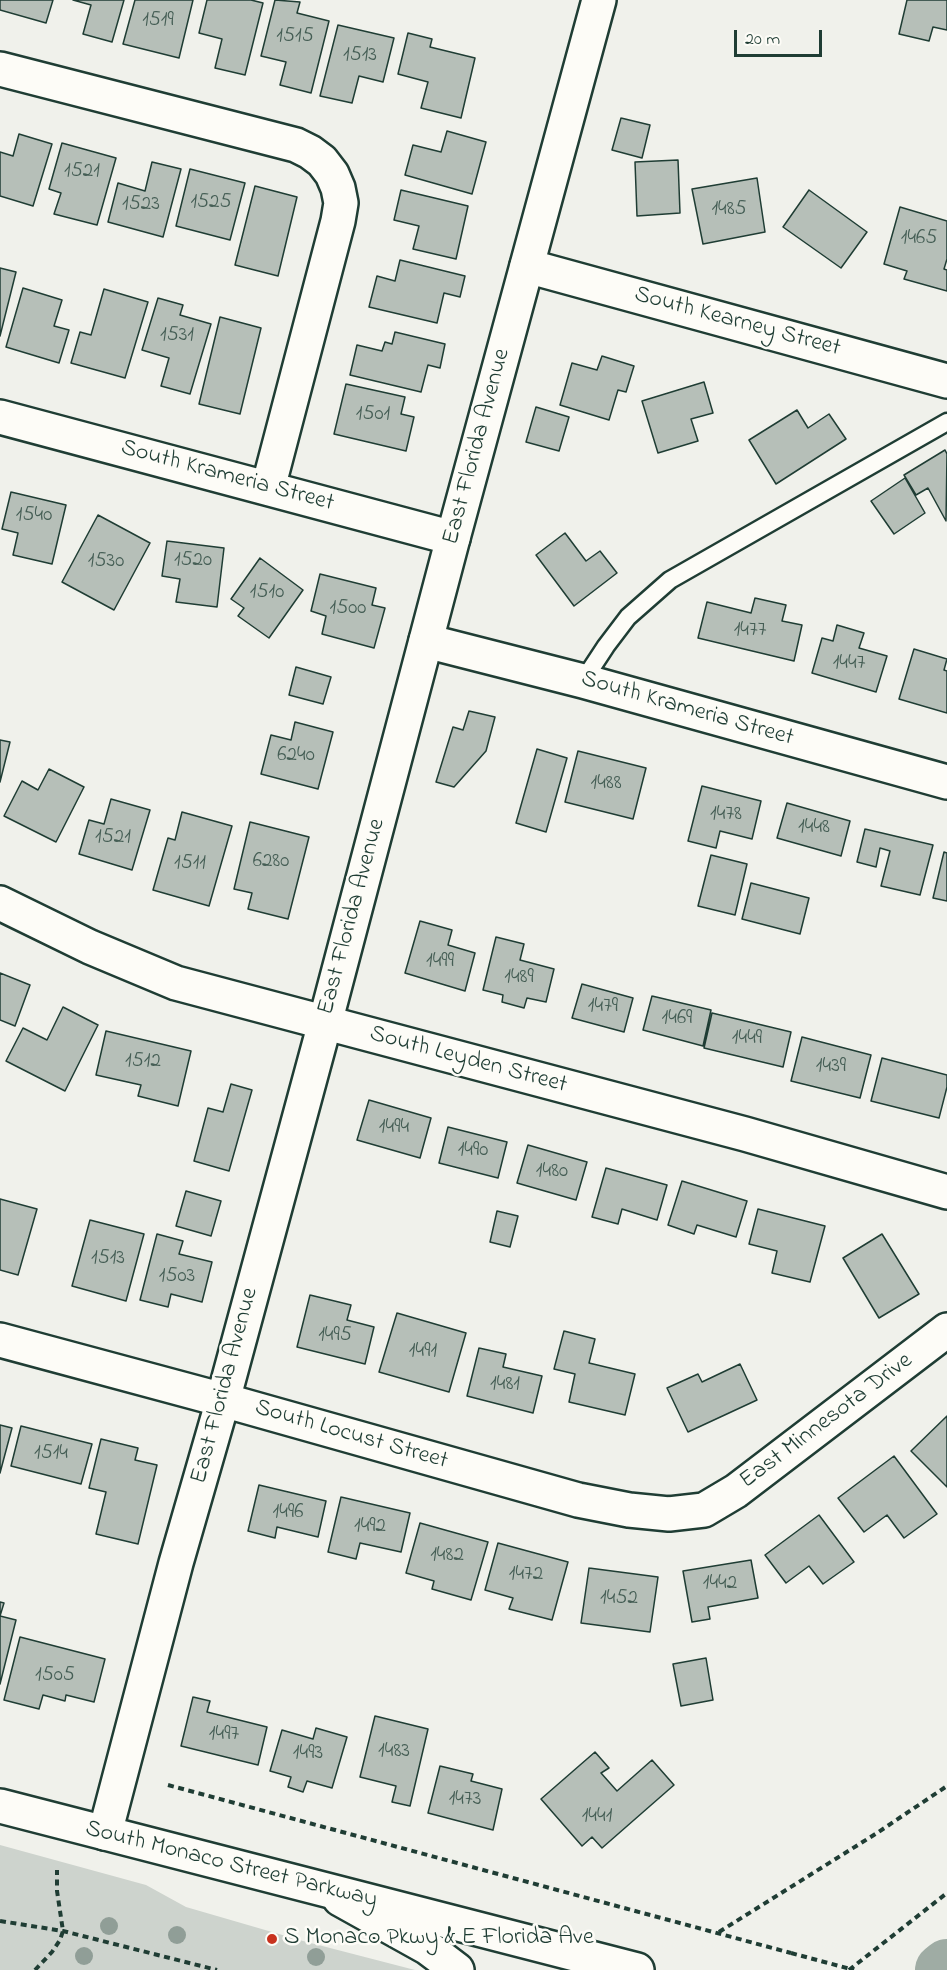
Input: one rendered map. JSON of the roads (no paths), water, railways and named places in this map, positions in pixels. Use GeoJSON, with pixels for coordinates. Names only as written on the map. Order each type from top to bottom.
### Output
{"type":"FeatureCollection","features":[{"type":"Feature","properties":{"kind":"street","name":"East Florida Avenue"},"geometry":{"type":"LineString","coordinates":[[105,1833],[599,0]]}},
{"type":"Feature","properties":{"kind":"street"},"geometry":{"type":"LineString","coordinates":[[0,69],[296,145],[322,161],[332,174],[341,204],[338,221],[268,488]]}},
{"type":"Feature","properties":{"kind":"street","name":"South Kearney Street"},"geometry":{"type":"LineString","coordinates":[[527,266],[947,381]]}},
{"type":"Feature","properties":{"kind":"street","name":"South Krameria Street"},"geometry":{"type":"LineString","coordinates":[[0,417],[453,538]]}},
{"type":"Feature","properties":{"kind":"street","name":"South Krameria Street"},"geometry":{"type":"LineString","coordinates":[[426,641],[583,681],[947,782]]}},
{"type":"Feature","properties":{"kind":"street","name":"South Leyden Street"},"geometry":{"type":"LineString","coordinates":[[0,903],[90,948],[176,983],[745,1134],[947,1192]]}},
{"type":"Feature","properties":{"kind":"street","name":"East Minnesota Drive"},"geometry":{"type":"LineString","coordinates":[[704,1510],[770,1467],[947,1330]]}},
{"type":"Feature","properties":{"kind":"street","name":"South Locust Street"},"geometry":{"type":"LineString","coordinates":[[0,1340],[578,1500],[629,1510],[669,1514],[704,1510]]}},
{"type":"Feature","properties":{"kind":"street","name":"South Monaco Street Parkway"},"geometry":{"type":"LineString","coordinates":[[0,1806],[320,1888],[582,1963],[628,1969]]}},
{"type":"Feature","properties":{"kind":"street"},"geometry":{"type":"LineString","coordinates":[[320,1888],[428,1948],[457,1970]]}},
{"type":"Feature","properties":{"kind":"lane"},"geometry":{"type":"LineString","coordinates":[[583,681],[628,617],[670,580],[947,422]]}},
{"type":"Feature","properties":{"kind":"waterway"},"geometry":{"type":"LineString","coordinates":[[942,1970],[947,1966]]}},
{"type":"Feature","properties":{"kind":"place","name":"S Monaco Pkwy & E Florida Ave"},"geometry":{"type":"Point","coordinates":[272,1939]}}]}
